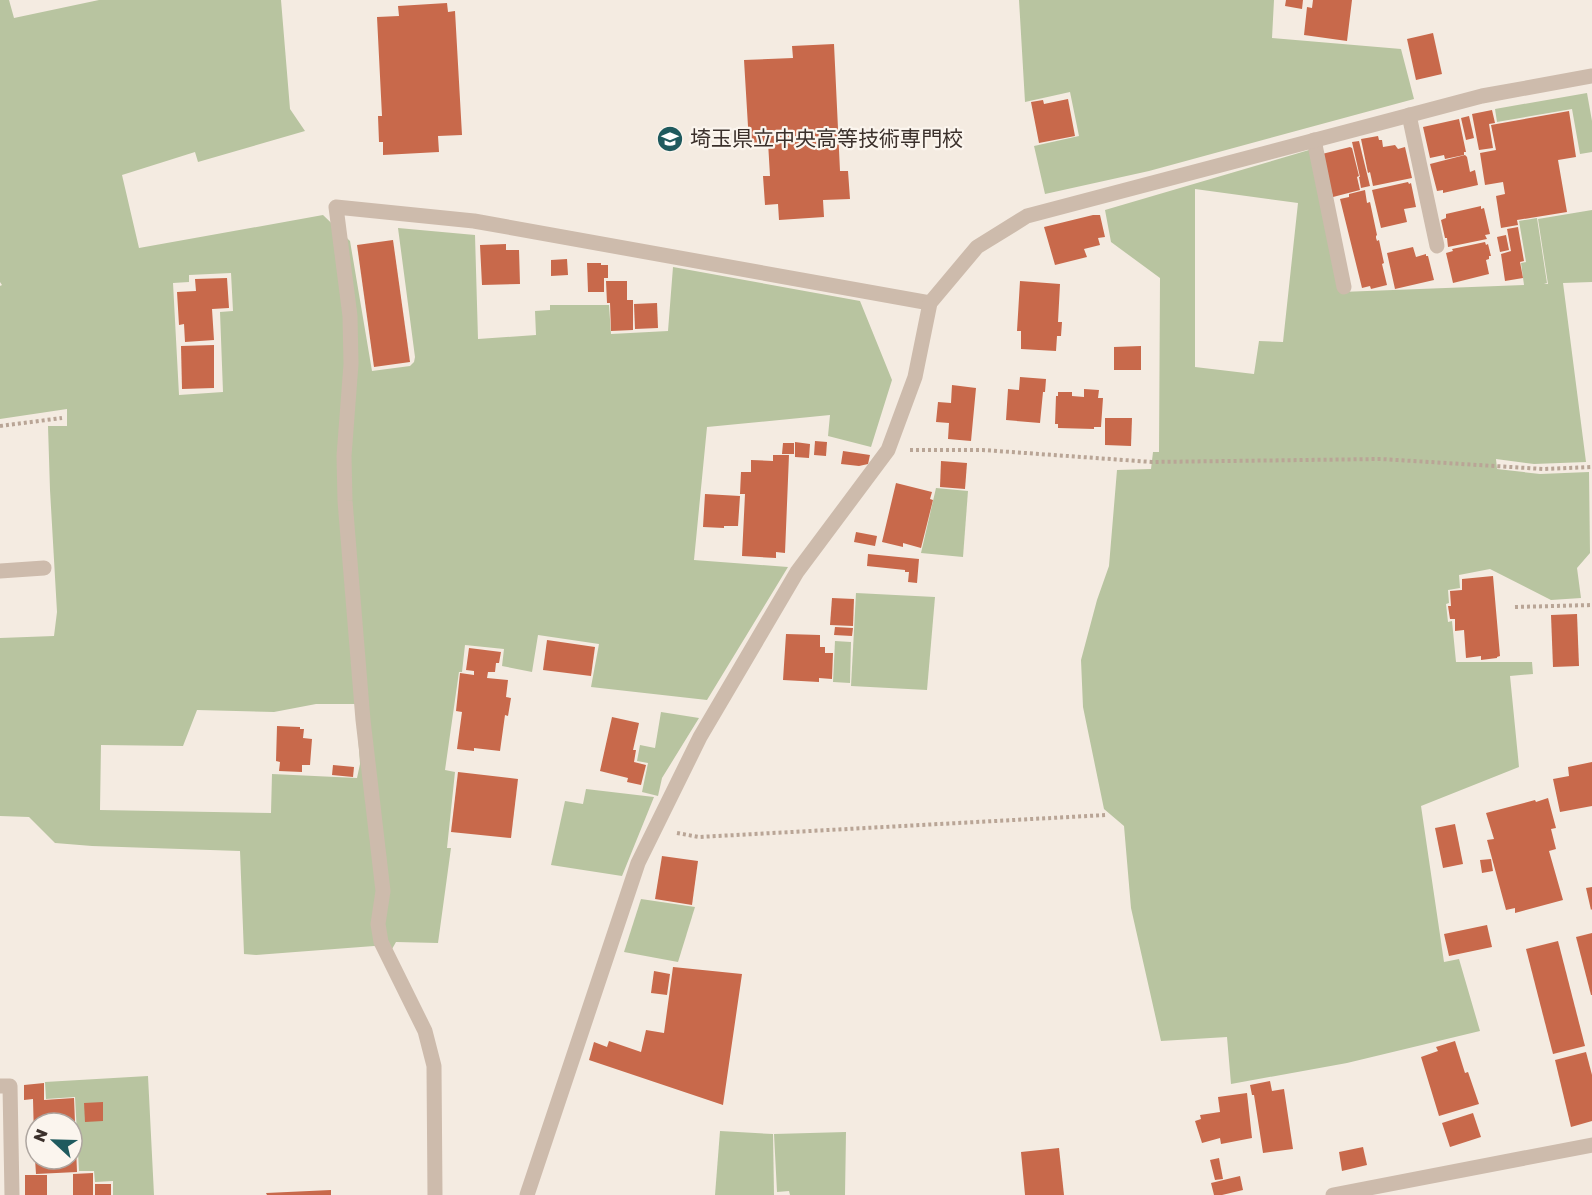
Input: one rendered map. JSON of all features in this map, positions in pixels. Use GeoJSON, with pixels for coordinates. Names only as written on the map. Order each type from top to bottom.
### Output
{"type":"FeatureCollection","features":[{"type":"Feature","properties":{"kind":"street"},"geometry":{"type":"LineString","coordinates":[[527,1195],[638,863],[700,737],[797,572],[888,450],[915,377],[930,303],[977,247],[1027,216],[1482,96],[1592,76]]}},
{"type":"Feature","properties":{"kind":"street"},"geometry":{"type":"LineString","coordinates":[[1409,115],[1437,246]]}},
{"type":"Feature","properties":{"kind":"street"},"geometry":{"type":"LineString","coordinates":[[1314,140],[1344,287]]}},
{"type":"Feature","properties":{"kind":"street"},"geometry":{"type":"LineString","coordinates":[[435,1195],[434,1066],[425,1031],[381,942],[378,924],[383,891],[363,720],[345,501],[344,456],[351,364],[350,316],[336,207],[474,221],[930,303]]}},
{"type":"Feature","properties":{"kind":"street"},"geometry":{"type":"LineString","coordinates":[[0,571],[44,568]]}},
{"type":"Feature","properties":{"kind":"street"},"geometry":{"type":"LineString","coordinates":[[0,1086],[10,1086],[12,1195]]}},
{"type":"Feature","properties":{"kind":"street"},"geometry":{"type":"LineString","coordinates":[[1333,1195],[1403,1188],[1592,1145]]}},
{"type":"Feature","properties":{"kind":"path"},"geometry":{"type":"LineString","coordinates":[[0,426],[62,418]]}},
{"type":"Feature","properties":{"kind":"path"},"geometry":{"type":"LineString","coordinates":[[888,450],[982,450],[1152,462],[1381,459],[1543,469],[1592,467]]}},
{"type":"Feature","properties":{"kind":"path"},"geometry":{"type":"LineString","coordinates":[[1515,607],[1592,605]]}},
{"type":"Feature","properties":{"kind":"path"},"geometry":{"type":"LineString","coordinates":[[655,829],[699,837],[1106,815]]}},
{"type":"Feature","properties":{"kind":"green space"},"geometry":{"type":"Polygon","coordinates":[[[0,0],[9,0],[14,18],[99,0],[281,0],[290,109],[305,131],[198,162],[195,152],[122,175],[139,248],[323,215],[350,241],[372,371],[410,366],[415,357],[398,228],[475,235],[478,339],[536,335],[535,311],[550,310],[550,305],[609,305],[611,334],[668,331],[673,267],[860,301],[892,380],[871,447],[828,436],[830,415],[707,427],[694,560],[788,567],[707,700],[591,687],[599,644],[538,635],[532,672],[502,666],[504,649],[465,645],[445,770],[455,772],[447,848],[451,848],[438,943],[396,942],[392,949],[374,946],[244,954],[240,851],[55,843],[29,817],[0,816],[0,638],[54,636],[57,612],[48,426],[67,426],[67,409],[0,419],[0,286],[2,285],[0,282],[0,0]],[[231,273],[189,275],[189,282],[173,283],[179,395],[223,392],[220,312],[233,311],[231,273]],[[316,704],[274,712],[197,710],[183,746],[101,745],[100,810],[271,813],[272,774],[357,778],[360,764],[356,704],[316,704]]]}},
{"type":"Feature","properties":{"kind":"green space"},"geometry":{"type":"Polygon","coordinates":[[[1019,0],[1274,0],[1272,38],[1401,49],[1414,99],[1149,171],[1045,194],[1034,146],[1079,136],[1070,92],[1025,102],[1019,0]]]}},
{"type":"Feature","properties":{"kind":"green space"},"geometry":{"type":"Polygon","coordinates":[[[1587,93],[1592,121],[1592,152],[1580,154],[1572,109],[1497,122],[1495,109],[1587,93]]]}},
{"type":"Feature","properties":{"kind":"green space"},"geometry":{"type":"Polygon","coordinates":[[[1309,150],[1341,292],[1524,285],[1521,263],[1526,262],[1519,221],[1537,218],[1547,283],[1544,284],[1548,284],[1538,219],[1592,210],[1592,282],[1563,283],[1586,462],[1534,464],[1496,459],[1497,469],[1540,474],[1589,472],[1590,553],[1577,568],[1581,598],[1551,600],[1490,569],[1459,575],[1460,588],[1448,590],[1449,603],[1446,604],[1448,622],[1452,621],[1456,662],[1532,662],[1533,674],[1510,676],[1519,767],[1421,806],[1444,962],[1459,959],[1480,1031],[1347,1063],[1231,1084],[1227,1037],[1161,1041],[1131,908],[1124,826],[1104,809],[1083,707],[1081,660],[1109,566],[1117,470],[1151,469],[1153,452],[1159,452],[1160,278],[1111,242],[1105,210],[1309,150]],[[1195,189],[1195,367],[1254,374],[1259,341],[1283,342],[1298,203],[1195,189]]]}},
{"type":"Feature","properties":{"kind":"green space"},"geometry":{"type":"Polygon","coordinates":[[[936,488],[968,491],[963,557],[921,553],[936,488]]]}},
{"type":"Feature","properties":{"kind":"green space"},"geometry":{"type":"Polygon","coordinates":[[[856,593],[935,597],[927,690],[851,686],[856,593]]]}},
{"type":"Feature","properties":{"kind":"green space"},"geometry":{"type":"Polygon","coordinates":[[[835,641],[851,642],[850,683],[833,682],[835,641]]]}},
{"type":"Feature","properties":{"kind":"green space"},"geometry":{"type":"Polygon","coordinates":[[[661,712],[699,718],[662,778],[658,796],[642,792],[648,763],[637,761],[640,745],[655,748],[661,712]]]}},
{"type":"Feature","properties":{"kind":"green space"},"geometry":{"type":"Polygon","coordinates":[[[586,789],[654,797],[622,876],[551,865],[565,801],[583,804],[586,789]]]}},
{"type":"Feature","properties":{"kind":"green space"},"geometry":{"type":"Polygon","coordinates":[[[641,899],[695,907],[678,962],[624,952],[641,899]]]}},
{"type":"Feature","properties":{"kind":"green space"},"geometry":{"type":"Polygon","coordinates":[[[148,1076],[154,1195],[113,1195],[113,1181],[95,1182],[94,1171],[84,1171],[84,1111],[76,1111],[75,1097],[46,1099],[45,1082],[148,1076]]]}},
{"type":"Feature","properties":{"kind":"green space"},"geometry":{"type":"Polygon","coordinates":[[[720,1131],[773,1134],[774,1195],[715,1195],[720,1131]]]}},
{"type":"Feature","properties":{"kind":"green space"},"geometry":{"type":"Polygon","coordinates":[[[846,1132],[845,1195],[790,1195],[789,1191],[777,1192],[774,1134],[846,1132]]]}},
{"type":"Feature","properties":{"kind":"building"},"geometry":{"type":"Polygon","coordinates":[[[1286,0],[1303,0],[1302,9],[1285,6],[1286,0]]]}},
{"type":"Feature","properties":{"kind":"building"},"geometry":{"type":"Polygon","coordinates":[[[1313,0],[1352,0],[1347,41],[1304,35],[1307,7],[1312,8],[1313,0]]]}},
{"type":"Feature","properties":{"kind":"building"},"geometry":{"type":"Polygon","coordinates":[[[447,3],[448,12],[455,11],[462,135],[438,136],[439,152],[383,155],[383,142],[379,142],[378,116],[382,116],[377,17],[399,16],[398,6],[447,3]]]}},
{"type":"Feature","properties":{"kind":"building"},"geometry":{"type":"Polygon","coordinates":[[[1433,33],[1442,74],[1416,80],[1407,39],[1433,33]]]}},
{"type":"Feature","properties":{"kind":"building"},"geometry":{"type":"Polygon","coordinates":[[[834,44],[840,171],[848,171],[850,199],[823,200],[824,217],[779,220],[778,204],[765,205],[763,176],[770,176],[768,142],[749,143],[744,60],[793,58],[792,46],[834,44]]]}},
{"type":"Feature","properties":{"kind":"building"},"geometry":{"type":"Polygon","coordinates":[[[1068,99],[1075,136],[1039,143],[1031,102],[1043,100],[1044,104],[1068,99]]]}},
{"type":"Feature","properties":{"kind":"building"},"geometry":{"type":"Polygon","coordinates":[[[1492,110],[1495,123],[1489,124],[1493,148],[1479,150],[1472,114],[1492,110]]]}},
{"type":"Feature","properties":{"kind":"building"},"geometry":{"type":"Polygon","coordinates":[[[1569,111],[1576,157],[1558,160],[1567,212],[1517,220],[1518,225],[1501,228],[1496,196],[1505,194],[1503,182],[1485,185],[1480,153],[1496,150],[1491,125],[1569,111]]]}},
{"type":"Feature","properties":{"kind":"building"},"geometry":{"type":"Polygon","coordinates":[[[1469,116],[1474,138],[1466,140],[1461,118],[1469,116]]]}},
{"type":"Feature","properties":{"kind":"building"},"geometry":{"type":"Polygon","coordinates":[[[1459,119],[1466,152],[1464,155],[1445,159],[1444,155],[1430,158],[1423,127],[1459,119]]]}},
{"type":"Feature","properties":{"kind":"building"},"geometry":{"type":"Polygon","coordinates":[[[1378,136],[1379,140],[1382,140],[1383,147],[1395,145],[1398,149],[1405,147],[1412,178],[1373,186],[1361,139],[1378,136]]]}},
{"type":"Feature","properties":{"kind":"building"},"geometry":{"type":"Polygon","coordinates":[[[1359,141],[1370,186],[1361,188],[1352,142],[1359,141]]]}},
{"type":"Feature","properties":{"kind":"building"},"geometry":{"type":"Polygon","coordinates":[[[1350,147],[1359,176],[1357,177],[1360,190],[1333,197],[1322,154],[1350,147]]]}},
{"type":"Feature","properties":{"kind":"building"},"geometry":{"type":"Polygon","coordinates":[[[1465,155],[1470,172],[1475,170],[1478,185],[1443,193],[1443,190],[1437,191],[1430,164],[1465,155]]]}},
{"type":"Feature","properties":{"kind":"building"},"geometry":{"type":"Polygon","coordinates":[[[1411,183],[1416,207],[1404,209],[1407,222],[1381,228],[1372,190],[1411,183]]]}},
{"type":"Feature","properties":{"kind":"building"},"geometry":{"type":"Polygon","coordinates":[[[1365,190],[1367,203],[1370,202],[1376,238],[1377,241],[1379,240],[1387,285],[1371,289],[1370,286],[1362,288],[1340,199],[1365,190]]]}},
{"type":"Feature","properties":{"kind":"building"},"geometry":{"type":"Polygon","coordinates":[[[1481,206],[1481,209],[1484,208],[1490,234],[1485,235],[1487,239],[1448,247],[1441,220],[1446,218],[1446,214],[1481,206]]]}},
{"type":"Feature","properties":{"kind":"building"},"geometry":{"type":"Polygon","coordinates":[[[1100,215],[1105,237],[1098,238],[1100,245],[1084,249],[1087,257],[1055,265],[1044,227],[1100,215]]]}},
{"type":"Feature","properties":{"kind":"building"},"geometry":{"type":"Polygon","coordinates":[[[1518,227],[1524,261],[1520,262],[1523,278],[1505,281],[1501,254],[1511,251],[1507,229],[1518,227]]]}},
{"type":"Feature","properties":{"kind":"building"},"geometry":{"type":"Polygon","coordinates":[[[1506,235],[1509,250],[1500,252],[1497,237],[1506,235]]]}},
{"type":"Feature","properties":{"kind":"building"},"geometry":{"type":"Polygon","coordinates":[[[393,240],[410,362],[374,367],[357,245],[393,240]]]}},
{"type":"Feature","properties":{"kind":"building"},"geometry":{"type":"Polygon","coordinates":[[[1485,242],[1486,245],[1488,244],[1491,256],[1486,260],[1489,274],[1453,283],[1446,253],[1453,251],[1452,249],[1485,242]]]}},
{"type":"Feature","properties":{"kind":"building"},"geometry":{"type":"Polygon","coordinates":[[[506,244],[506,250],[519,250],[520,284],[482,285],[480,245],[506,244]]]}},
{"type":"Feature","properties":{"kind":"building"},"geometry":{"type":"Polygon","coordinates":[[[1413,247],[1416,257],[1426,254],[1428,256],[1434,280],[1395,289],[1387,253],[1413,247]]]}},
{"type":"Feature","properties":{"kind":"building"},"geometry":{"type":"Polygon","coordinates":[[[567,259],[568,275],[551,276],[551,260],[567,259]]]}},
{"type":"Feature","properties":{"kind":"building"},"geometry":{"type":"Polygon","coordinates":[[[587,263],[608,265],[608,278],[604,278],[604,292],[588,292],[587,263]]]}},
{"type":"Feature","properties":{"kind":"building"},"geometry":{"type":"Polygon","coordinates":[[[227,278],[229,308],[212,309],[214,340],[185,342],[184,324],[179,325],[177,292],[196,291],[195,279],[227,278]]]}},
{"type":"Feature","properties":{"kind":"building"},"geometry":{"type":"Polygon","coordinates":[[[606,281],[627,281],[627,300],[633,300],[633,330],[611,331],[606,281]]]}},
{"type":"Feature","properties":{"kind":"building"},"geometry":{"type":"Polygon","coordinates":[[[1020,281],[1060,284],[1058,322],[1062,322],[1061,336],[1057,336],[1056,351],[1021,349],[1021,331],[1017,331],[1020,281]]]}},
{"type":"Feature","properties":{"kind":"building"},"geometry":{"type":"Polygon","coordinates":[[[657,303],[658,328],[635,329],[634,304],[657,303]]]}},
{"type":"Feature","properties":{"kind":"building"},"geometry":{"type":"Polygon","coordinates":[[[214,345],[214,388],[182,389],[181,346],[214,345]]]}},
{"type":"Feature","properties":{"kind":"building"},"geometry":{"type":"Polygon","coordinates":[[[1141,346],[1141,370],[1114,370],[1114,347],[1141,346]]]}},
{"type":"Feature","properties":{"kind":"building"},"geometry":{"type":"Polygon","coordinates":[[[1020,377],[1046,379],[1040,423],[1006,420],[1008,389],[1019,390],[1020,377]]]}},
{"type":"Feature","properties":{"kind":"building"},"geometry":{"type":"Polygon","coordinates":[[[952,385],[976,388],[971,441],[948,439],[949,423],[936,422],[938,402],[951,403],[952,385]]]}},
{"type":"Feature","properties":{"kind":"building"},"geometry":{"type":"Polygon","coordinates":[[[1084,389],[1099,390],[1098,398],[1103,398],[1101,427],[1094,427],[1094,429],[1058,428],[1058,424],[1055,424],[1058,392],[1072,392],[1072,396],[1084,397],[1084,389]]]}},
{"type":"Feature","properties":{"kind":"building"},"geometry":{"type":"Polygon","coordinates":[[[1105,418],[1132,418],[1131,446],[1105,445],[1105,418]]]}},
{"type":"Feature","properties":{"kind":"building"},"geometry":{"type":"Polygon","coordinates":[[[815,441],[827,442],[826,456],[814,455],[815,441]]]}},
{"type":"Feature","properties":{"kind":"building"},"geometry":{"type":"Polygon","coordinates":[[[795,442],[810,444],[809,458],[795,457],[795,442]]]}},
{"type":"Feature","properties":{"kind":"building"},"geometry":{"type":"Polygon","coordinates":[[[783,443],[794,443],[794,454],[782,454],[783,443]]]}},
{"type":"Feature","properties":{"kind":"building"},"geometry":{"type":"Polygon","coordinates":[[[843,451],[870,455],[868,464],[859,466],[841,464],[843,451]]]}},
{"type":"Feature","properties":{"kind":"building"},"geometry":{"type":"Polygon","coordinates":[[[773,455],[789,455],[785,553],[776,552],[776,558],[742,556],[745,494],[740,494],[741,472],[751,472],[751,460],[773,461],[773,455]]]}},
{"type":"Feature","properties":{"kind":"building"},"geometry":{"type":"Polygon","coordinates":[[[941,461],[967,463],[965,489],[940,487],[941,461]]]}},
{"type":"Feature","properties":{"kind":"building"},"geometry":{"type":"Polygon","coordinates":[[[896,483],[932,492],[930,499],[933,500],[921,548],[903,543],[903,547],[882,542],[896,483]]]}},
{"type":"Feature","properties":{"kind":"building"},"geometry":{"type":"Polygon","coordinates":[[[705,494],[740,496],[738,526],[703,527],[705,494]]]}},
{"type":"Feature","properties":{"kind":"building"},"geometry":{"type":"Polygon","coordinates":[[[856,532],[877,536],[875,546],[854,542],[856,532]]]}},
{"type":"Feature","properties":{"kind":"building"},"geometry":{"type":"Polygon","coordinates":[[[868,554],[919,559],[917,583],[908,582],[909,572],[905,570],[867,566],[868,554]]]}},
{"type":"Feature","properties":{"kind":"building"},"geometry":{"type":"Polygon","coordinates":[[[1493,576],[1500,656],[1481,660],[1481,656],[1466,658],[1464,630],[1455,631],[1455,619],[1450,619],[1448,606],[1451,606],[1450,591],[1462,590],[1462,579],[1493,576]]]}},
{"type":"Feature","properties":{"kind":"building"},"geometry":{"type":"Polygon","coordinates":[[[832,598],[854,599],[853,626],[830,625],[832,598]]]}},
{"type":"Feature","properties":{"kind":"building"},"geometry":{"type":"Polygon","coordinates":[[[1577,614],[1579,666],[1553,667],[1551,615],[1577,614]]]}},
{"type":"Feature","properties":{"kind":"building"},"geometry":{"type":"Polygon","coordinates":[[[835,627],[853,628],[852,636],[834,635],[835,627]]]}},
{"type":"Feature","properties":{"kind":"building"},"geometry":{"type":"Polygon","coordinates":[[[786,634],[820,635],[820,647],[825,647],[825,653],[833,653],[832,679],[819,678],[819,682],[783,680],[786,634]]]}},
{"type":"Feature","properties":{"kind":"building"},"geometry":{"type":"Polygon","coordinates":[[[547,640],[595,647],[591,676],[543,670],[547,640]]]}},
{"type":"Feature","properties":{"kind":"building"},"geometry":{"type":"Polygon","coordinates":[[[469,648],[501,652],[495,672],[488,672],[487,678],[508,680],[506,697],[511,698],[508,716],[505,715],[500,751],[457,749],[462,712],[456,711],[460,673],[474,675],[474,671],[466,670],[469,648]]]}},
{"type":"Feature","properties":{"kind":"building"},"geometry":{"type":"Polygon","coordinates":[[[612,717],[639,723],[633,750],[636,750],[634,762],[646,765],[641,785],[627,782],[628,778],[600,771],[612,717]]]}},
{"type":"Feature","properties":{"kind":"building"},"geometry":{"type":"Polygon","coordinates":[[[277,726],[300,727],[304,729],[303,738],[312,739],[310,765],[302,765],[302,772],[279,771],[280,762],[276,761],[277,726]]]}},
{"type":"Feature","properties":{"kind":"building"},"geometry":{"type":"Polygon","coordinates":[[[1592,762],[1592,806],[1560,812],[1553,779],[1569,776],[1568,767],[1592,762]]]}},
{"type":"Feature","properties":{"kind":"building"},"geometry":{"type":"Polygon","coordinates":[[[333,765],[354,767],[353,777],[332,775],[333,765]]]}},
{"type":"Feature","properties":{"kind":"building"},"geometry":{"type":"Polygon","coordinates":[[[458,772],[518,779],[511,838],[451,832],[458,772]]]}},
{"type":"Feature","properties":{"kind":"building"},"geometry":{"type":"Polygon","coordinates":[[[1548,798],[1556,828],[1551,829],[1556,849],[1549,851],[1563,900],[1515,913],[1515,908],[1506,910],[1487,840],[1494,839],[1486,813],[1548,798]]]}},
{"type":"Feature","properties":{"kind":"building"},"geometry":{"type":"Polygon","coordinates":[[[1455,824],[1463,864],[1443,868],[1435,828],[1455,824]]]}},
{"type":"Feature","properties":{"kind":"building"},"geometry":{"type":"Polygon","coordinates":[[[662,856],[698,861],[692,905],[655,899],[662,856]]]}},
{"type":"Feature","properties":{"kind":"building"},"geometry":{"type":"Polygon","coordinates":[[[1491,859],[1493,871],[1482,873],[1480,860],[1491,859]]]}},
{"type":"Feature","properties":{"kind":"building"},"geometry":{"type":"Polygon","coordinates":[[[1592,887],[1592,909],[1591,910],[1586,888],[1592,887]]]}},
{"type":"Feature","properties":{"kind":"building"},"geometry":{"type":"Polygon","coordinates":[[[1487,925],[1492,947],[1449,956],[1444,934],[1487,925]]]}},
{"type":"Feature","properties":{"kind":"building"},"geometry":{"type":"Polygon","coordinates":[[[1592,933],[1592,995],[1591,995],[1576,937],[1592,933]]]}},
{"type":"Feature","properties":{"kind":"building"},"geometry":{"type":"Polygon","coordinates":[[[1558,941],[1585,1046],[1553,1054],[1526,949],[1558,941]]]}},
{"type":"Feature","properties":{"kind":"building"},"geometry":{"type":"Polygon","coordinates":[[[673,967],[742,974],[723,1105],[589,1060],[594,1042],[607,1047],[609,1041],[641,1052],[646,1030],[664,1033],[673,967]]]}},
{"type":"Feature","properties":{"kind":"building"},"geometry":{"type":"Polygon","coordinates":[[[654,971],[670,974],[667,995],[651,993],[654,971]]]}},
{"type":"Feature","properties":{"kind":"building"},"geometry":{"type":"Polygon","coordinates":[[[1455,1041],[1465,1073],[1468,1072],[1479,1104],[1439,1116],[1421,1057],[1438,1051],[1436,1047],[1455,1041]]]}},
{"type":"Feature","properties":{"kind":"building"},"geometry":{"type":"Polygon","coordinates":[[[1586,1052],[1592,1075],[1592,1121],[1571,1127],[1555,1060],[1586,1052]]]}},
{"type":"Feature","properties":{"kind":"building"},"geometry":{"type":"Polygon","coordinates":[[[1270,1081],[1272,1091],[1284,1089],[1293,1149],[1263,1153],[1254,1095],[1252,1095],[1250,1085],[1270,1081]]]}},
{"type":"Feature","properties":{"kind":"building"},"geometry":{"type":"Polygon","coordinates":[[[44,1083],[44,1100],[74,1098],[75,1111],[33,1111],[33,1099],[24,1100],[24,1085],[44,1083]]]}},
{"type":"Feature","properties":{"kind":"building"},"geometry":{"type":"Polygon","coordinates":[[[1247,1093],[1252,1138],[1221,1144],[1220,1138],[1202,1143],[1195,1121],[1201,1119],[1200,1115],[1220,1112],[1218,1097],[1247,1093]]]}},
{"type":"Feature","properties":{"kind":"building"},"geometry":{"type":"Polygon","coordinates":[[[103,1102],[103,1121],[85,1122],[84,1103],[103,1102]]]}},
{"type":"Feature","properties":{"kind":"building"},"geometry":{"type":"Polygon","coordinates":[[[1473,1113],[1481,1137],[1450,1147],[1442,1123],[1473,1113]]]}},
{"type":"Feature","properties":{"kind":"building"},"geometry":{"type":"Polygon","coordinates":[[[1363,1147],[1367,1165],[1342,1171],[1339,1152],[1363,1147]]]}},
{"type":"Feature","properties":{"kind":"building"},"geometry":{"type":"Polygon","coordinates":[[[1059,1148],[1064,1195],[1025,1195],[1021,1152],[1059,1148]]]}},
{"type":"Feature","properties":{"kind":"building"},"geometry":{"type":"Polygon","coordinates":[[[1219,1158],[1223,1179],[1215,1180],[1210,1160],[1219,1158]]]}},
{"type":"Feature","properties":{"kind":"building"},"geometry":{"type":"Polygon","coordinates":[[[36,1171],[77,1171],[77,1172],[36,1174],[36,1171]]]}},
{"type":"Feature","properties":{"kind":"building"},"geometry":{"type":"Polygon","coordinates":[[[93,1173],[93,1195],[73,1195],[73,1174],[93,1173]]]}},
{"type":"Feature","properties":{"kind":"building"},"geometry":{"type":"Polygon","coordinates":[[[25,1175],[47,1175],[47,1195],[25,1195],[25,1175]]]}},
{"type":"Feature","properties":{"kind":"building"},"geometry":{"type":"Polygon","coordinates":[[[1240,1176],[1243,1190],[1214,1195],[1211,1183],[1240,1176]]]}},
{"type":"Feature","properties":{"kind":"building"},"geometry":{"type":"Polygon","coordinates":[[[95,1184],[111,1184],[111,1195],[95,1195],[95,1184]]]}},
{"type":"Feature","properties":{"kind":"building"},"geometry":{"type":"Polygon","coordinates":[[[331,1190],[331,1195],[267,1195],[266,1193],[331,1190]]]}},
{"type":"Feature","properties":{"kind":"place","name":"埼玉県立中央高等技術専門校"},"geometry":{"type":"Point","coordinates":[670,139]}}]}
